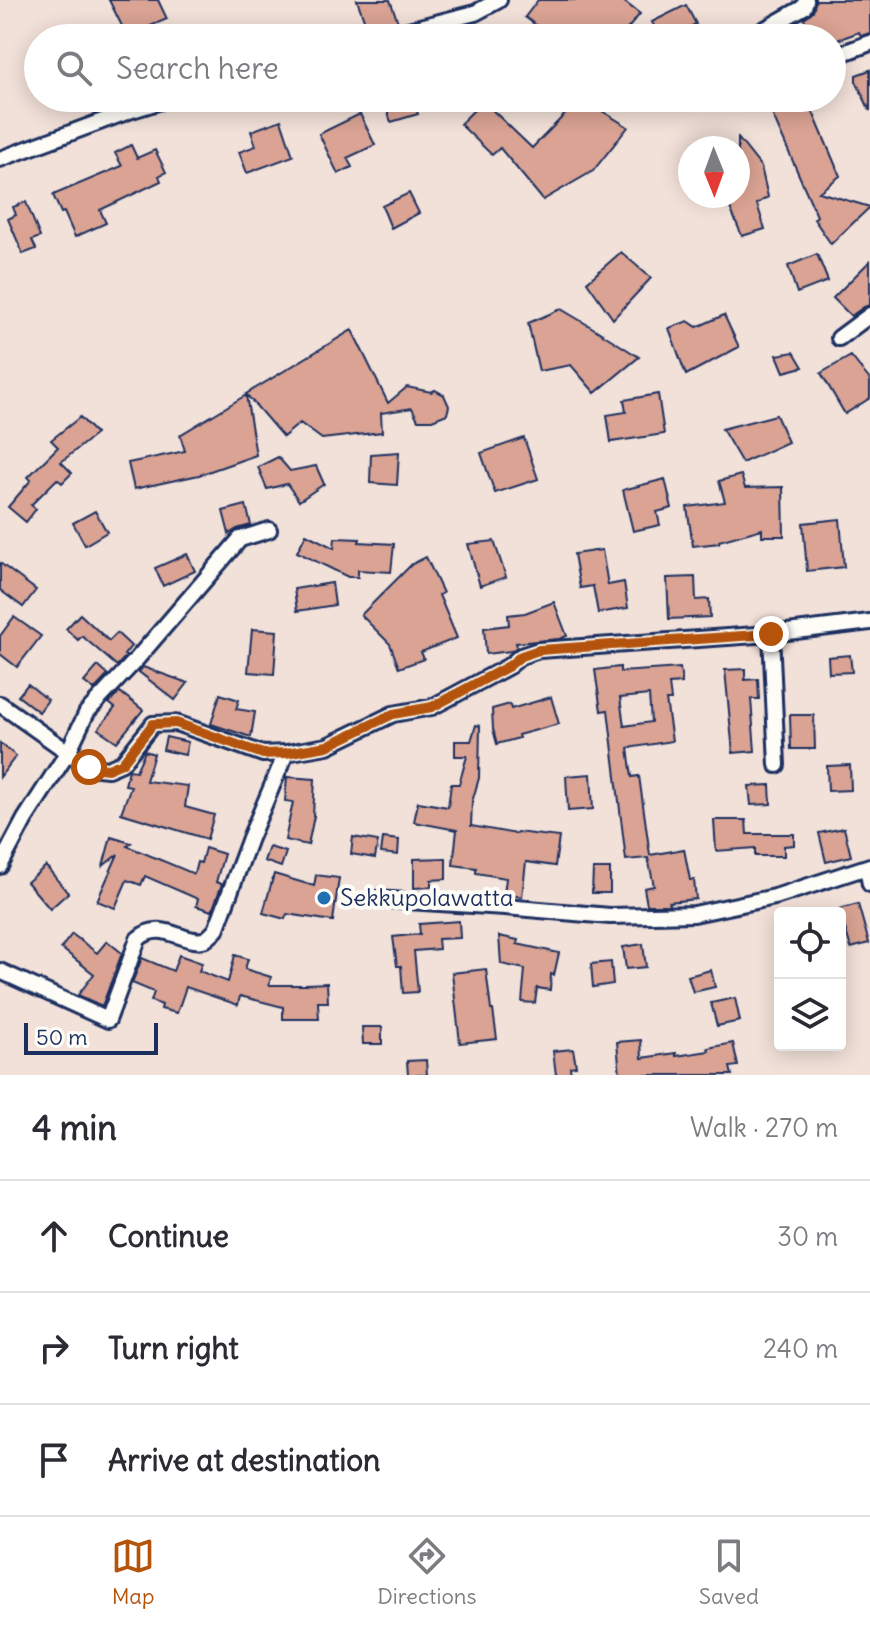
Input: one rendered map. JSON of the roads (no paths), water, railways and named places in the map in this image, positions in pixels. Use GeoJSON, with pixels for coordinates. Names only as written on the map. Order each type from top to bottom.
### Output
{"type":"FeatureCollection","features":[{"type":"Feature","properties":{"kind":"street"},"geometry":{"type":"LineString","coordinates":[[432,24],[475,13],[499,0]]}},
{"type":"Feature","properties":{"kind":"street"},"geometry":{"type":"LineString","coordinates":[[774,24],[804,7],[806,0]]}},
{"type":"Feature","properties":{"kind":"street"},"geometry":{"type":"LineString","coordinates":[[846,52],[870,43]]}},
{"type":"Feature","properties":{"kind":"street"},"geometry":{"type":"LineString","coordinates":[[0,159],[127,112]]}},
{"type":"Feature","properties":{"kind":"street"},"geometry":{"type":"LineString","coordinates":[[839,338],[870,315]]}},
{"type":"Feature","properties":{"kind":"street"},"geometry":{"type":"LineString","coordinates":[[0,866],[25,819],[68,752],[87,712],[240,539],[269,530]]}},
{"type":"Feature","properties":{"kind":"street"},"geometry":{"type":"LineString","coordinates":[[0,704],[89,767],[108,769],[122,763],[153,724],[176,723],[263,754],[286,753],[327,746],[393,714],[432,707],[509,666],[521,656],[539,650],[771,634],[870,622]]}},
{"type":"Feature","properties":{"kind":"street"},"geometry":{"type":"LineString","coordinates":[[771,634],[777,765]]}},
{"type":"Feature","properties":{"kind":"street"},"geometry":{"type":"LineString","coordinates":[[0,971],[108,1020],[138,939],[145,933],[158,930],[199,940],[207,939],[216,930],[286,753]]}},
{"type":"Feature","properties":{"kind":"street"},"geometry":{"type":"LineString","coordinates":[[375,899],[610,916],[694,914],[775,897],[868,866],[870,884]]}},
{"type":"Feature","properties":{"kind":"place","name":"Sekkupolawatta"},"geometry":{"type":"Point","coordinates":[324,898]}}]}
